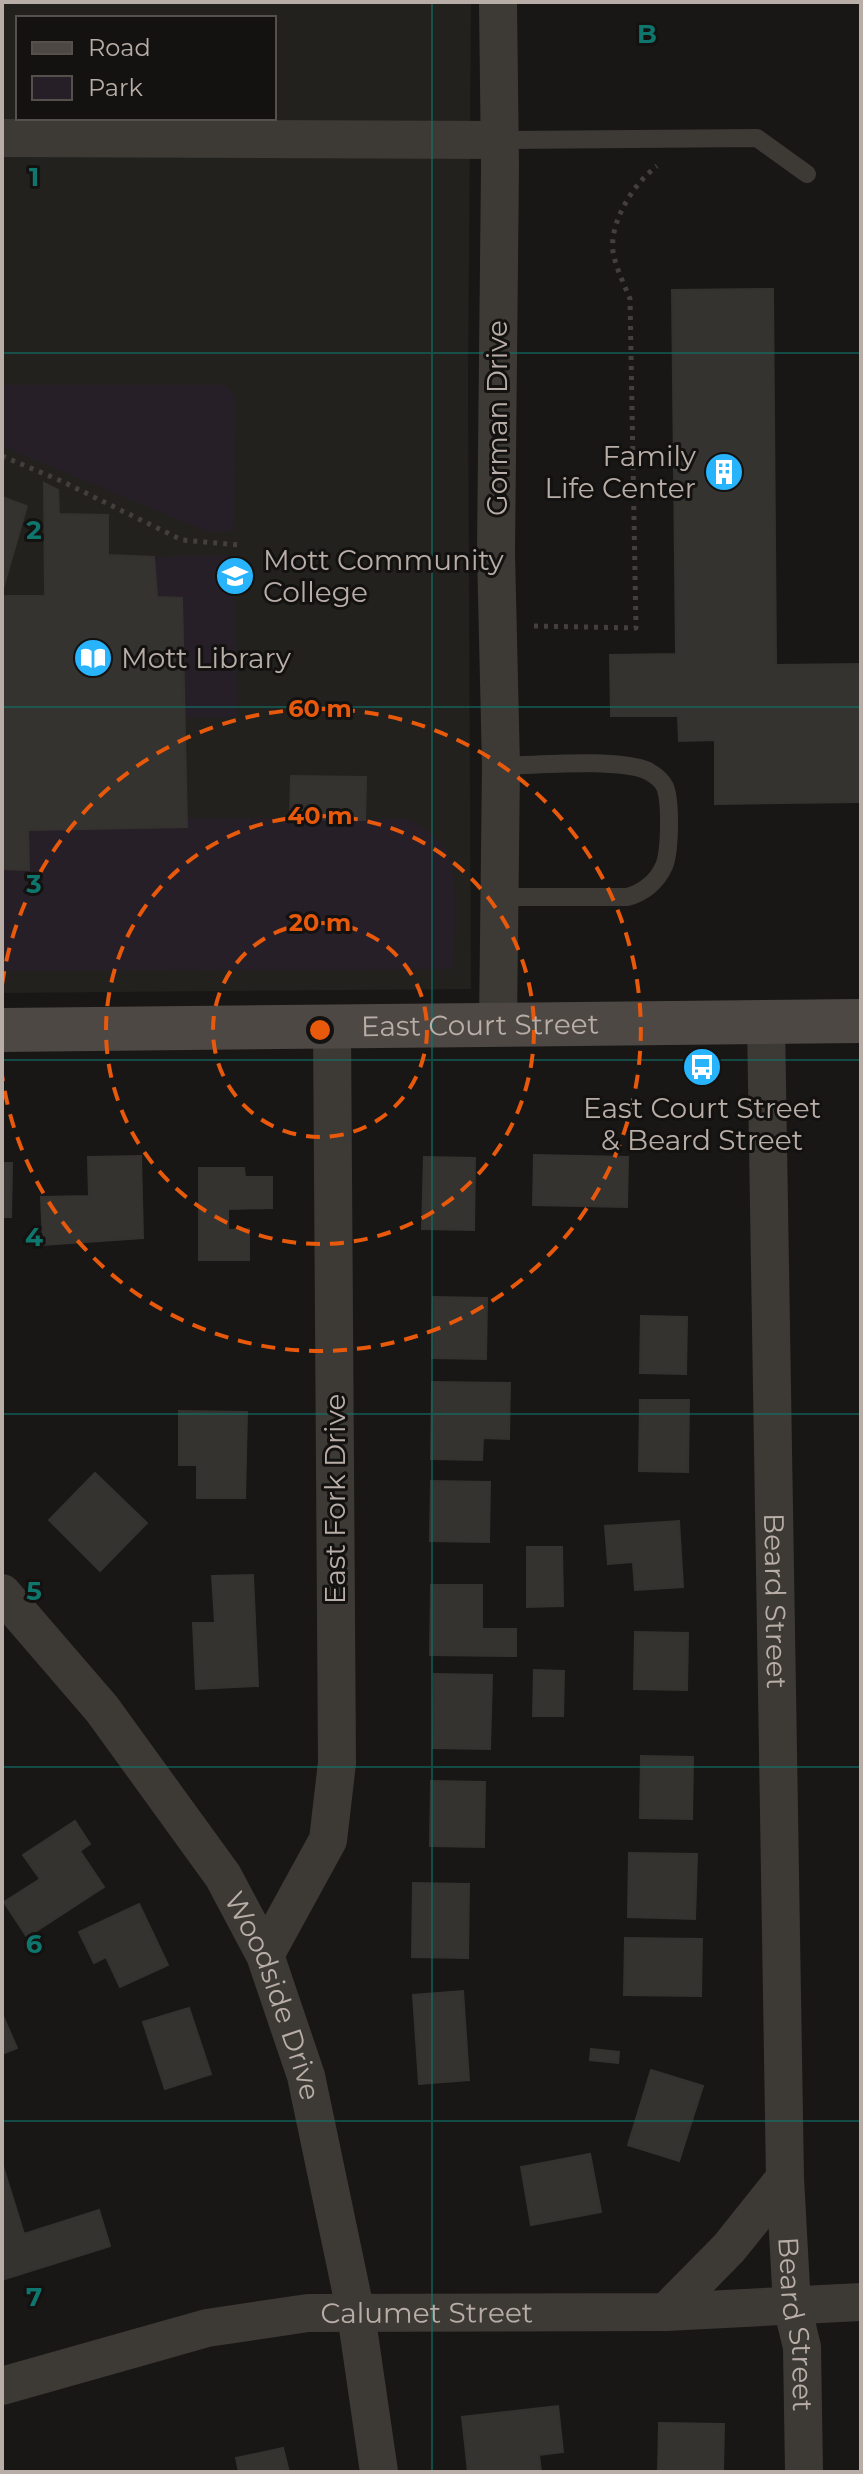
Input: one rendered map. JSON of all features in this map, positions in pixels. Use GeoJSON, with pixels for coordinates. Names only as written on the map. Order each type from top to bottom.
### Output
{"type":"FeatureCollection","features":[{"type":"Feature","properties":{"kind":"main road","name":"East Court Street"},"geometry":{"type":"LineString","coordinates":[[2,1030],[861,1021]]}},
{"type":"Feature","properties":{"kind":"street","name":"Gorman Drive"},"geometry":{"type":"LineString","coordinates":[[498,2],[500,140],[496,553],[501,766],[498,1025]]}},
{"type":"Feature","properties":{"kind":"street"},"geometry":{"type":"LineString","coordinates":[[2,138],[500,140]]}},
{"type":"Feature","properties":{"kind":"street","name":"Beard Street"},"geometry":{"type":"LineString","coordinates":[[766,1023],[785,2178],[792,2306],[802,2347],[804,2472]]}},
{"type":"Feature","properties":{"kind":"street","name":"East Fork Drive"},"geometry":{"type":"LineString","coordinates":[[265,1955],[328,1840],[337,1763],[332,1026]]}},
{"type":"Feature","properties":{"kind":"street","name":"Woodside Drive"},"geometry":{"type":"LineString","coordinates":[[2,1593],[102,1709],[223,1876],[265,1955],[306,2076],[356,2314],[379,2472]]}},
{"type":"Feature","properties":{"kind":"street","name":"Beard Street"},"geometry":{"type":"LineString","coordinates":[[666,2312],[729,2248],[785,2178]]}},
{"type":"Feature","properties":{"kind":"street","name":"Calumet Street"},"geometry":{"type":"LineString","coordinates":[[2,2386],[207,2328],[308,2313],[666,2312],[861,2302]]}},
{"type":"Feature","properties":{"kind":"lane"},"geometry":{"type":"LineString","coordinates":[[500,140],[757,138],[807,174]]}},
{"type":"Feature","properties":{"kind":"lane"},"geometry":{"type":"LineString","coordinates":[[499,897],[627,897],[636,894],[654,880],[664,867],[668,823],[666,789],[662,781],[634,766],[501,766]]}},
{"type":"Feature","properties":{"kind":"path"},"geometry":{"type":"LineString","coordinates":[[524,626],[636,628],[630,299],[613,249],[621,211],[641,178],[661,163]]}},
{"type":"Feature","properties":{"kind":"path"},"geometry":{"type":"LineString","coordinates":[[2,456],[182,540],[239,545]]}},
{"type":"Feature","properties":{"kind":"shaded area","name":"Mott Community College"},"geometry":{"type":"Polygon","coordinates":[[[2,2],[471,2],[468,383],[471,989],[2,993],[2,2]]]}},
{"type":"Feature","properties":{"kind":"green space"},"geometry":{"type":"Polygon","coordinates":[[[2,385],[225,385],[236,398],[234,531],[208,532],[2,446],[2,385]]]}},
{"type":"Feature","properties":{"kind":"green space"},"geometry":{"type":"Polygon","coordinates":[[[235,555],[237,717],[185,718],[182,598],[157,597],[154,557],[235,555]]]}},
{"type":"Feature","properties":{"kind":"green space"},"geometry":{"type":"Polygon","coordinates":[[[186,818],[407,819],[418,825],[438,840],[450,861],[455,908],[453,969],[2,971],[2,869],[29,869],[28,830],[186,827],[186,818]]]}},
{"type":"Feature","properties":{"kind":"building","name":"Family Life Center"},"geometry":{"type":"Polygon","coordinates":[[[773,289],[776,665],[861,664],[861,802],[715,804],[715,740],[679,741],[678,716],[611,716],[610,655],[676,654],[672,290],[773,289]]]}},
{"type":"Feature","properties":{"kind":"building","name":"Mott Library"},"geometry":{"type":"Polygon","coordinates":[[[44,483],[58,490],[59,514],[108,515],[108,555],[154,557],[157,597],[182,598],[187,827],[28,830],[29,870],[2,869],[2,596],[45,596],[44,483]]]}},
{"type":"Feature","properties":{"kind":"building"},"geometry":{"type":"Polygon","coordinates":[[[2,497],[27,506],[2,592],[2,497]]]}},
{"type":"Feature","properties":{"kind":"building"},"geometry":{"type":"Polygon","coordinates":[[[291,776],[366,777],[365,820],[290,819],[291,776]]]}},
{"type":"Feature","properties":{"kind":"building"},"geometry":{"type":"Polygon","coordinates":[[[534,1155],[628,1157],[627,1207],[533,1205],[534,1155]]]}},
{"type":"Feature","properties":{"kind":"building"},"geometry":{"type":"Polygon","coordinates":[[[141,1156],[143,1238],[43,1245],[41,1197],[89,1196],[88,1157],[141,1156]]]}},
{"type":"Feature","properties":{"kind":"building"},"geometry":{"type":"Polygon","coordinates":[[[424,1157],[475,1158],[474,1230],[422,1229],[424,1157]]]}},
{"type":"Feature","properties":{"kind":"building"},"geometry":{"type":"Polygon","coordinates":[[[2,1163],[12,1163],[11,1217],[2,1217],[2,1163]]]}},
{"type":"Feature","properties":{"kind":"building"},"geometry":{"type":"Polygon","coordinates":[[[199,1168],[244,1168],[245,1177],[272,1177],[272,1208],[228,1209],[228,1230],[249,1229],[249,1260],[199,1260],[199,1168]]]}},
{"type":"Feature","properties":{"kind":"building"},"geometry":{"type":"Polygon","coordinates":[[[433,1297],[487,1298],[486,1359],[432,1358],[433,1297]]]}},
{"type":"Feature","properties":{"kind":"building"},"geometry":{"type":"Polygon","coordinates":[[[641,1316],[687,1317],[686,1374],[640,1373],[641,1316]]]}},
{"type":"Feature","properties":{"kind":"building"},"geometry":{"type":"Polygon","coordinates":[[[432,1382],[510,1383],[509,1439],[483,1438],[482,1460],[431,1459],[432,1382]]]}},
{"type":"Feature","properties":{"kind":"building"},"geometry":{"type":"Polygon","coordinates":[[[640,1400],[689,1400],[688,1472],[639,1471],[640,1400]]]}},
{"type":"Feature","properties":{"kind":"building"},"geometry":{"type":"Polygon","coordinates":[[[179,1411],[247,1412],[245,1498],[197,1498],[197,1465],[179,1465],[179,1411]]]}},
{"type":"Feature","properties":{"kind":"building"},"geometry":{"type":"Polygon","coordinates":[[[95,1473],[147,1523],[100,1571],[49,1520],[95,1473]]]}},
{"type":"Feature","properties":{"kind":"building"},"geometry":{"type":"Polygon","coordinates":[[[431,1481],[490,1482],[489,1542],[430,1541],[431,1481]]]}},
{"type":"Feature","properties":{"kind":"building"},"geometry":{"type":"Polygon","coordinates":[[[679,1521],[683,1587],[635,1590],[633,1562],[608,1564],[605,1526],[679,1521]]]}},
{"type":"Feature","properties":{"kind":"building"},"geometry":{"type":"Polygon","coordinates":[[[527,1547],[562,1547],[563,1606],[527,1607],[527,1547]]]}},
{"type":"Feature","properties":{"kind":"building"},"geometry":{"type":"Polygon","coordinates":[[[253,1575],[258,1686],[196,1689],[193,1623],[215,1623],[212,1576],[253,1575]]]}},
{"type":"Feature","properties":{"kind":"building"},"geometry":{"type":"Polygon","coordinates":[[[431,1585],[482,1585],[482,1629],[516,1629],[516,1656],[430,1655],[431,1585]]]}},
{"type":"Feature","properties":{"kind":"building"},"geometry":{"type":"Polygon","coordinates":[[[635,1632],[688,1633],[687,1690],[634,1689],[635,1632]]]}},
{"type":"Feature","properties":{"kind":"building"},"geometry":{"type":"Polygon","coordinates":[[[534,1670],[564,1671],[563,1716],[533,1716],[534,1670]]]}},
{"type":"Feature","properties":{"kind":"building"},"geometry":{"type":"Polygon","coordinates":[[[434,1674],[492,1675],[490,1749],[433,1748],[434,1674]]]}},
{"type":"Feature","properties":{"kind":"building"},"geometry":{"type":"Polygon","coordinates":[[[641,1756],[693,1757],[692,1819],[640,1818],[641,1756]]]}},
{"type":"Feature","properties":{"kind":"building"},"geometry":{"type":"Polygon","coordinates":[[[431,1781],[485,1782],[484,1847],[430,1846],[431,1781]]]}},
{"type":"Feature","properties":{"kind":"building"},"geometry":{"type":"Polygon","coordinates":[[[75,1821],[90,1844],[80,1851],[104,1887],[27,1937],[4,1902],[40,1879],[23,1855],[75,1821]]]}},
{"type":"Feature","properties":{"kind":"building"},"geometry":{"type":"Polygon","coordinates":[[[629,1853],[697,1854],[695,1919],[628,1917],[629,1853]]]}},
{"type":"Feature","properties":{"kind":"building"},"geometry":{"type":"Polygon","coordinates":[[[413,1883],[469,1884],[468,1958],[412,1957],[413,1883]]]}},
{"type":"Feature","properties":{"kind":"building"},"geometry":{"type":"Polygon","coordinates":[[[139,1904],[168,1965],[120,1987],[106,1957],[94,1963],[79,1932],[139,1904]]]}},
{"type":"Feature","properties":{"kind":"building"},"geometry":{"type":"Polygon","coordinates":[[[625,1938],[702,1939],[701,1996],[624,1995],[625,1938]]]}},
{"type":"Feature","properties":{"kind":"building"},"geometry":{"type":"Polygon","coordinates":[[[463,1991],[469,2080],[419,2084],[413,1995],[463,1991]]]}},
{"type":"Feature","properties":{"kind":"building"},"geometry":{"type":"Polygon","coordinates":[[[189,2008],[211,2074],[165,2089],[143,2022],[189,2008]]]}},
{"type":"Feature","properties":{"kind":"building"},"geometry":{"type":"Polygon","coordinates":[[[2,2014],[17,2048],[2,2054],[2,2014]]]}},
{"type":"Feature","properties":{"kind":"building"},"geometry":{"type":"Polygon","coordinates":[[[591,2049],[619,2052],[618,2063],[590,2060],[591,2049]]]}},
{"type":"Feature","properties":{"kind":"building"},"geometry":{"type":"Polygon","coordinates":[[[651,2070],[703,2086],[679,2161],[628,2145],[651,2070]]]}},
{"type":"Feature","properties":{"kind":"building"},"geometry":{"type":"Polygon","coordinates":[[[590,2154],[601,2212],[531,2225],[521,2167],[590,2154]]]}},
{"type":"Feature","properties":{"kind":"building"},"geometry":{"type":"Polygon","coordinates":[[[2,2163],[24,2234],[99,2210],[110,2246],[2,2280],[2,2163]]]}},
{"type":"Feature","properties":{"kind":"building"},"geometry":{"type":"Polygon","coordinates":[[[558,2406],[563,2452],[539,2455],[541,2472],[468,2472],[462,2417],[558,2406]]]}},
{"type":"Feature","properties":{"kind":"building"},"geometry":{"type":"Polygon","coordinates":[[[659,2423],[724,2424],[723,2472],[658,2472],[659,2423]]]}},
{"type":"Feature","properties":{"kind":"building"},"geometry":{"type":"Polygon","coordinates":[[[283,2448],[289,2472],[239,2472],[236,2458],[283,2448]]]}},
{"type":"Feature","properties":{"kind":"place","name":"Family Life Center"},"geometry":{"type":"Point","coordinates":[724,472]}},
{"type":"Feature","properties":{"kind":"place","name":"Mott Community College"},"geometry":{"type":"Point","coordinates":[235,576]}},
{"type":"Feature","properties":{"kind":"place","name":"Mott Library"},"geometry":{"type":"Point","coordinates":[93,658]}},
{"type":"Feature","properties":{"kind":"place","name":"East Court Street & Beard Street"},"geometry":{"type":"Point","coordinates":[702,1067]}}]}
